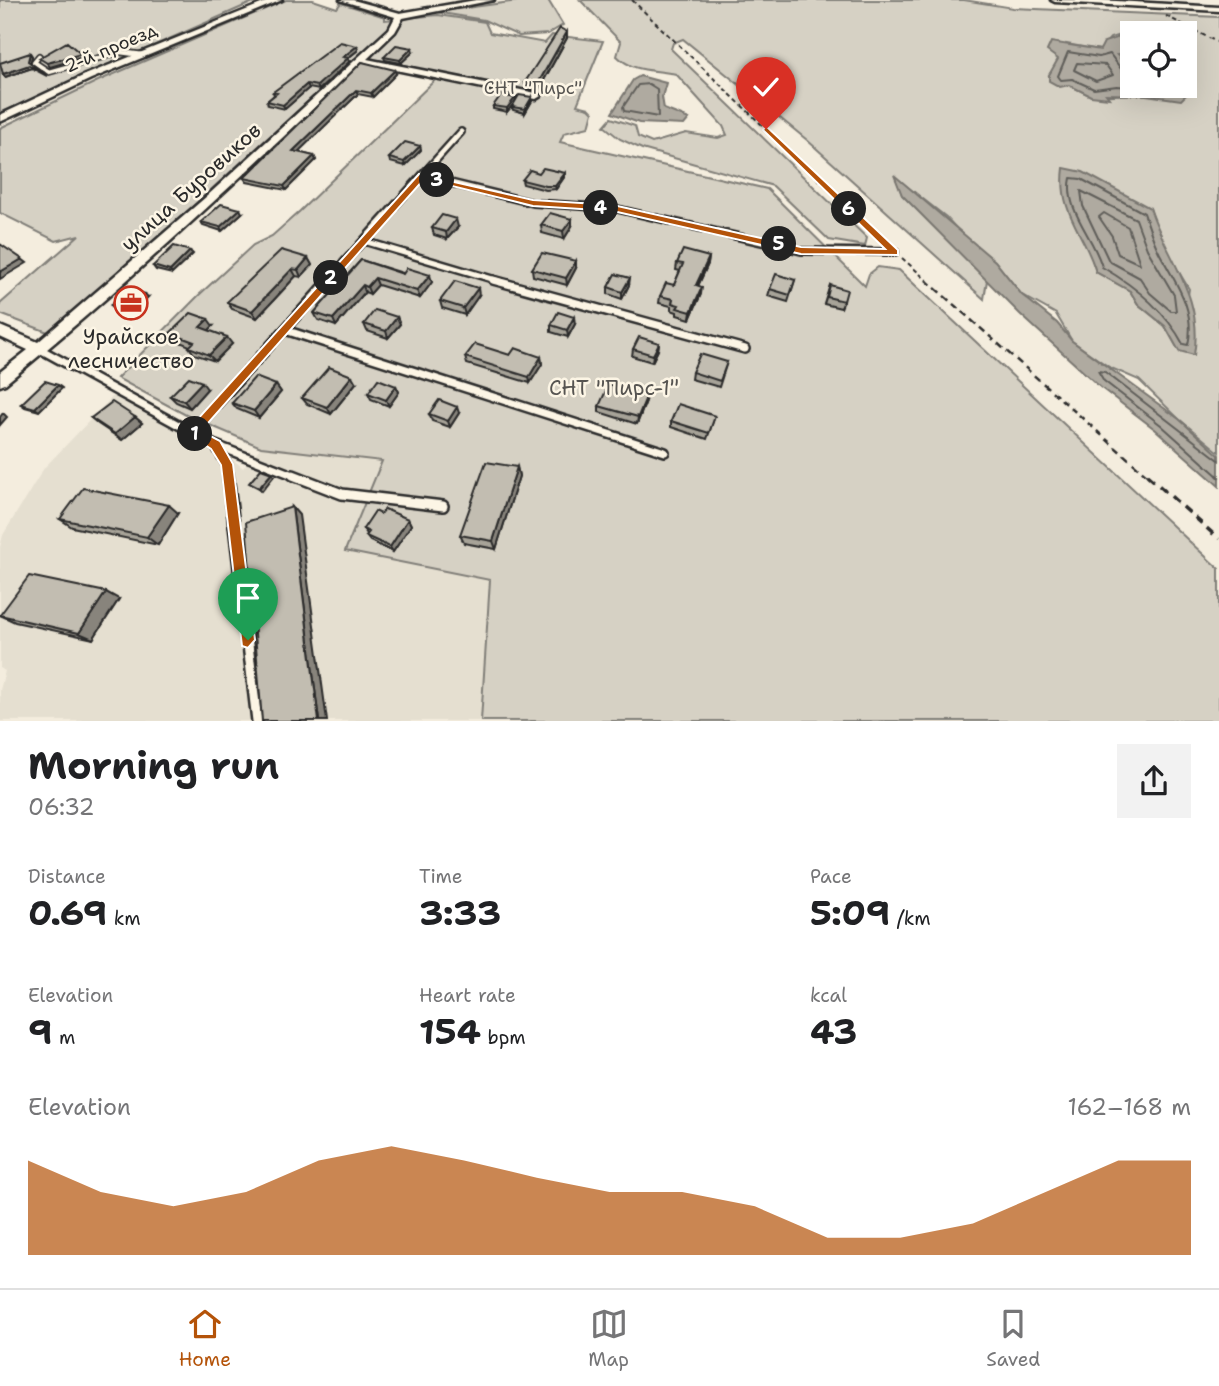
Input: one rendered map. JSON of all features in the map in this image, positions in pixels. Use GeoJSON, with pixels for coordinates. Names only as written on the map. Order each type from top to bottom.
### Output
{"type":"FeatureCollection","features":[{"type":"Feature","properties":{"kind":"street","name":"2-й проезд"},"geometry":{"type":"LineString","coordinates":[[0,119],[143,55],[278,0]]}},
{"type":"Feature","properties":{"kind":"street"},"geometry":{"type":"LineString","coordinates":[[344,0],[400,16],[490,0]]}},
{"type":"Feature","properties":{"kind":"street"},"geometry":{"type":"LineString","coordinates":[[1055,0],[1219,9]]}},
{"type":"Feature","properties":{"kind":"street","name":"улица Буровиков"},"geometry":{"type":"LineString","coordinates":[[0,380],[211,199],[392,30],[400,16]]}},
{"type":"Feature","properties":{"kind":"street"},"geometry":{"type":"LineString","coordinates":[[360,60],[536,96]]}},
{"type":"Feature","properties":{"kind":"street"},"geometry":{"type":"LineString","coordinates":[[0,331],[38,348]]}},
{"type":"Feature","properties":{"kind":"lane"},"geometry":{"type":"LineString","coordinates":[[39,57],[34,62],[49,72],[83,64],[122,50],[143,55]]}},
{"type":"Feature","properties":{"kind":"lane"},"geometry":{"type":"LineString","coordinates":[[192,432],[461,132]]}},
{"type":"Feature","properties":{"kind":"lane"},"geometry":{"type":"LineString","coordinates":[[422,176],[533,203],[613,208],[801,251],[895,252]]}},
{"type":"Feature","properties":{"kind":"lane"},"geometry":{"type":"LineString","coordinates":[[364,241],[558,299],[745,349]]}},
{"type":"Feature","properties":{"kind":"lane"},"geometry":{"type":"LineString","coordinates":[[285,330],[665,452]]}},
{"type":"Feature","properties":{"kind":"lane"},"geometry":{"type":"LineString","coordinates":[[38,348],[215,445],[342,494],[443,506]]}},
{"type":"Feature","properties":{"kind":"lane"},"geometry":{"type":"LineString","coordinates":[[215,445],[227,464],[230,479],[257,721]]}},
{"type":"Feature","properties":{"kind":"path"},"geometry":{"type":"LineString","coordinates":[[632,0],[895,252],[1219,539]]}},
{"type":"Feature","properties":{"kind":"path"},"geometry":{"type":"LineString","coordinates":[[1148,5],[1219,43]]}},
{"type":"Feature","properties":{"kind":"shaded area"},"geometry":{"type":"Polygon","coordinates":[[[119,390],[215,445],[243,468],[261,447],[382,461],[345,551],[490,580],[481,721],[0,721],[0,690],[5,671],[0,668],[0,547],[3,535],[44,468],[119,390]]]}},
{"type":"Feature","properties":{"kind":"green space"},"geometry":{"type":"Polygon","coordinates":[[[0,0],[258,0],[0,113],[0,0]]]}},
{"type":"Feature","properties":{"kind":"green space"},"geometry":{"type":"Polygon","coordinates":[[[286,0],[313,0],[337,8],[341,3],[385,17],[385,20],[438,15],[485,22],[490,33],[545,43],[552,35],[603,41],[577,105],[593,112],[589,127],[564,133],[560,142],[767,189],[865,286],[869,274],[878,267],[899,270],[1219,569],[1219,721],[481,721],[490,580],[345,551],[382,461],[261,447],[186,415],[117,378],[199,295],[253,245],[272,236],[300,211],[437,78],[352,61],[53,334],[0,314],[0,304],[79,235],[56,241],[0,213],[0,128],[98,81],[286,0]]]}},
{"type":"Feature","properties":{"kind":"green space"},"geometry":{"type":"Polygon","coordinates":[[[525,0],[548,0],[563,25],[548,34],[519,36],[484,20],[436,12],[525,0]]]}},
{"type":"Feature","properties":{"kind":"green space"},"geometry":{"type":"Polygon","coordinates":[[[580,0],[964,0],[1013,8],[1219,17],[1219,452],[1179,419],[1139,380],[1109,367],[1072,341],[1056,314],[1022,295],[995,261],[967,240],[946,217],[896,178],[902,195],[987,280],[984,299],[807,140],[683,39],[673,43],[671,49],[867,238],[865,246],[829,240],[773,186],[642,149],[620,139],[604,126],[611,118],[635,126],[638,137],[652,143],[686,133],[718,138],[727,135],[723,126],[676,74],[637,68],[617,56],[621,42],[580,0]],[[1150,208],[1088,247],[1096,272],[1130,291],[1138,304],[1165,326],[1179,351],[1189,289],[1161,242],[1150,208]]]}},
{"type":"Feature","properties":{"kind":"water"},"geometry":{"type":"Polygon","coordinates":[[[1120,37],[1120,55],[1117,55],[1120,58],[1120,94],[1106,94],[1109,98],[1091,96],[1069,85],[1060,87],[1049,81],[1049,75],[1058,59],[1047,51],[1051,42],[1100,50],[1104,42],[1120,37]]]}},
{"type":"Feature","properties":{"kind":"water"},"geometry":{"type":"Polygon","coordinates":[[[640,76],[666,83],[662,97],[664,109],[689,119],[684,125],[639,123],[612,113],[633,80],[640,76]]]}},
{"type":"Feature","properties":{"kind":"water"},"geometry":{"type":"Polygon","coordinates":[[[1064,168],[1083,172],[1150,208],[1189,297],[1196,334],[1194,355],[1179,351],[1165,326],[1138,304],[1130,291],[1096,272],[1068,210],[1063,184],[1064,168]]]}},
{"type":"Feature","properties":{"kind":"water"},"geometry":{"type":"Polygon","coordinates":[[[894,175],[995,261],[1022,295],[1057,323],[1072,341],[1179,419],[1219,455],[1219,486],[1156,430],[1100,387],[1020,314],[902,195],[894,175]]]}},
{"type":"Feature","properties":{"kind":"building"},"geometry":{"type":"Polygon","coordinates":[[[560,28],[567,32],[537,85],[525,82],[560,28]]]}},
{"type":"Feature","properties":{"kind":"building"},"geometry":{"type":"Polygon","coordinates":[[[67,42],[81,54],[47,63],[39,58],[67,42]]]}},
{"type":"Feature","properties":{"kind":"building"},"geometry":{"type":"Polygon","coordinates":[[[340,42],[357,46],[343,57],[348,58],[317,86],[307,84],[283,105],[267,101],[277,93],[273,92],[340,42]]]}},
{"type":"Feature","properties":{"kind":"building"},"geometry":{"type":"Polygon","coordinates":[[[396,45],[412,48],[400,60],[384,57],[396,45]]]}},
{"type":"Feature","properties":{"kind":"building"},"geometry":{"type":"Polygon","coordinates":[[[30,53],[28,61],[45,73],[29,65],[3,74],[0,63],[30,53]]]}},
{"type":"Feature","properties":{"kind":"building"},"geometry":{"type":"Polygon","coordinates":[[[362,62],[395,70],[371,93],[356,90],[293,151],[314,156],[284,186],[244,178],[362,62]]]}},
{"type":"Feature","properties":{"kind":"building"},"geometry":{"type":"Polygon","coordinates":[[[501,95],[515,98],[507,108],[493,106],[501,95]]]}},
{"type":"Feature","properties":{"kind":"building"},"geometry":{"type":"Polygon","coordinates":[[[519,95],[532,97],[525,109],[512,107],[519,95]]]}},
{"type":"Feature","properties":{"kind":"building"},"geometry":{"type":"Polygon","coordinates":[[[405,142],[420,146],[404,162],[389,158],[405,142]]]}},
{"type":"Feature","properties":{"kind":"building"},"geometry":{"type":"Polygon","coordinates":[[[543,168],[565,173],[555,186],[522,180],[530,170],[539,173],[543,168]]]}},
{"type":"Feature","properties":{"kind":"building"},"geometry":{"type":"Polygon","coordinates":[[[221,204],[240,209],[220,227],[201,222],[221,204]]]}},
{"type":"Feature","properties":{"kind":"building"},"geometry":{"type":"Polygon","coordinates":[[[550,213],[572,219],[563,231],[541,225],[550,213]]]}},
{"type":"Feature","properties":{"kind":"building"},"geometry":{"type":"Polygon","coordinates":[[[442,215],[456,219],[446,232],[432,228],[442,215]]]}},
{"type":"Feature","properties":{"kind":"building"},"geometry":{"type":"Polygon","coordinates":[[[0,244],[22,259],[0,272],[0,244]]]}},
{"type":"Feature","properties":{"kind":"building"},"geometry":{"type":"Polygon","coordinates":[[[174,246],[190,251],[170,271],[153,266],[174,246]]]}},
{"type":"Feature","properties":{"kind":"building"},"geometry":{"type":"Polygon","coordinates":[[[281,250],[308,258],[298,270],[292,269],[252,311],[227,302],[281,250]]]}},
{"type":"Feature","properties":{"kind":"building"},"geometry":{"type":"Polygon","coordinates":[[[683,250],[709,257],[696,285],[702,287],[691,312],[677,308],[679,305],[672,303],[673,299],[660,296],[666,283],[674,285],[683,264],[677,263],[683,250]]]}},
{"type":"Feature","properties":{"kind":"building"},"geometry":{"type":"Polygon","coordinates":[[[542,253],[576,261],[566,278],[532,269],[542,253]]]}},
{"type":"Feature","properties":{"kind":"building"},"geometry":{"type":"Polygon","coordinates":[[[361,260],[403,274],[407,268],[430,275],[417,291],[375,278],[367,287],[363,285],[333,319],[314,313],[361,260]]]}},
{"type":"Feature","properties":{"kind":"building"},"geometry":{"type":"Polygon","coordinates":[[[615,274],[630,278],[622,292],[608,287],[615,274]]]}},
{"type":"Feature","properties":{"kind":"building"},"geometry":{"type":"Polygon","coordinates":[[[776,274],[795,280],[790,295],[770,289],[776,274]]]}},
{"type":"Feature","properties":{"kind":"building"},"geometry":{"type":"Polygon","coordinates":[[[455,281],[478,288],[463,308],[440,301],[455,281]]]}},
{"type":"Feature","properties":{"kind":"building"},"geometry":{"type":"Polygon","coordinates":[[[830,285],[847,290],[844,301],[827,297],[830,285]]]}},
{"type":"Feature","properties":{"kind":"building"},"geometry":{"type":"Polygon","coordinates":[[[129,289],[145,294],[128,310],[111,305],[129,289]]]}},
{"type":"Feature","properties":{"kind":"building"},"geometry":{"type":"Polygon","coordinates":[[[375,310],[397,317],[386,331],[364,324],[375,310]]]}},
{"type":"Feature","properties":{"kind":"building"},"geometry":{"type":"Polygon","coordinates":[[[558,312],[574,317],[567,330],[551,325],[558,312]]]}},
{"type":"Feature","properties":{"kind":"building"},"geometry":{"type":"Polygon","coordinates":[[[191,313],[208,319],[200,327],[227,337],[209,355],[189,347],[194,342],[170,333],[191,313]]]}},
{"type":"Feature","properties":{"kind":"building"},"geometry":{"type":"Polygon","coordinates":[[[639,337],[659,343],[653,355],[633,349],[639,337]]]}},
{"type":"Feature","properties":{"kind":"building"},"geometry":{"type":"Polygon","coordinates":[[[475,344],[510,355],[515,348],[541,357],[529,377],[465,357],[475,344]]]}},
{"type":"Feature","properties":{"kind":"building"},"geometry":{"type":"Polygon","coordinates":[[[700,354],[727,362],[720,381],[692,372],[700,354]]]}},
{"type":"Feature","properties":{"kind":"building"},"geometry":{"type":"Polygon","coordinates":[[[329,367],[352,376],[327,407],[302,398],[329,367]]]}},
{"type":"Feature","properties":{"kind":"building"},"geometry":{"type":"Polygon","coordinates":[[[189,377],[202,382],[184,401],[170,396],[189,377]]]}},
{"type":"Feature","properties":{"kind":"building"},"geometry":{"type":"Polygon","coordinates":[[[255,377],[276,385],[254,411],[232,403],[255,377]]]}},
{"type":"Feature","properties":{"kind":"building"},"geometry":{"type":"Polygon","coordinates":[[[378,379],[396,386],[386,400],[368,393],[378,379]]]}},
{"type":"Feature","properties":{"kind":"building"},"geometry":{"type":"Polygon","coordinates":[[[45,381],[58,385],[35,408],[21,404],[45,381]]]}},
{"type":"Feature","properties":{"kind":"building"},"geometry":{"type":"Polygon","coordinates":[[[609,384],[647,395],[638,417],[599,406],[609,384]]]}},
{"type":"Feature","properties":{"kind":"building"},"geometry":{"type":"Polygon","coordinates":[[[439,400],[457,407],[448,421],[429,414],[439,400]]]}},
{"type":"Feature","properties":{"kind":"building"},"geometry":{"type":"Polygon","coordinates":[[[112,402],[135,417],[115,434],[91,418],[112,402]]]}},
{"type":"Feature","properties":{"kind":"building"},"geometry":{"type":"Polygon","coordinates":[[[678,404],[715,416],[709,433],[671,421],[678,404]]]}},
{"type":"Feature","properties":{"kind":"building"},"geometry":{"type":"Polygon","coordinates":[[[486,462],[517,467],[493,541],[460,535],[486,462]]]}},
{"type":"Feature","properties":{"kind":"building"},"geometry":{"type":"Polygon","coordinates":[[[261,469],[272,473],[259,488],[249,483],[261,469]]]}},
{"type":"Feature","properties":{"kind":"building"},"geometry":{"type":"Polygon","coordinates":[[[83,488],[169,505],[147,537],[60,519],[83,488]]]}},
{"type":"Feature","properties":{"kind":"building"},"geometry":{"type":"Polygon","coordinates":[[[292,507],[319,721],[262,721],[246,522],[292,507]]]}},
{"type":"Feature","properties":{"kind":"building"},"geometry":{"type":"Polygon","coordinates":[[[385,509],[408,519],[390,547],[366,536],[369,532],[363,529],[375,511],[381,514],[385,509]]]}},
{"type":"Feature","properties":{"kind":"building"},"geometry":{"type":"Polygon","coordinates":[[[29,576],[106,592],[79,633],[0,615],[29,576]]]}},
{"type":"Feature","properties":{"kind":"place","name":"Урайское лесничество"},"geometry":{"type":"Point","coordinates":[131,303]}},
{"type":"Feature","properties":{"kind":"route"},"geometry":{"type":"LineString","coordinates":[[248,640],[227,464],[215,445],[192,432],[422,176],[533,203],[563,207],[613,208],[773,242],[801,251],[846,249],[895,252],[766,129]]}},
{"type":"Feature","properties":{"kind":"park label","name":"СНТ \"Пирс\""},"geometry":{"type":"Point","coordinates":[533,88]}},
{"type":"Feature","properties":{"kind":"park label","name":"СНТ \"Пирс-1\""},"geometry":{"type":"Point","coordinates":[614,388]}}]}
